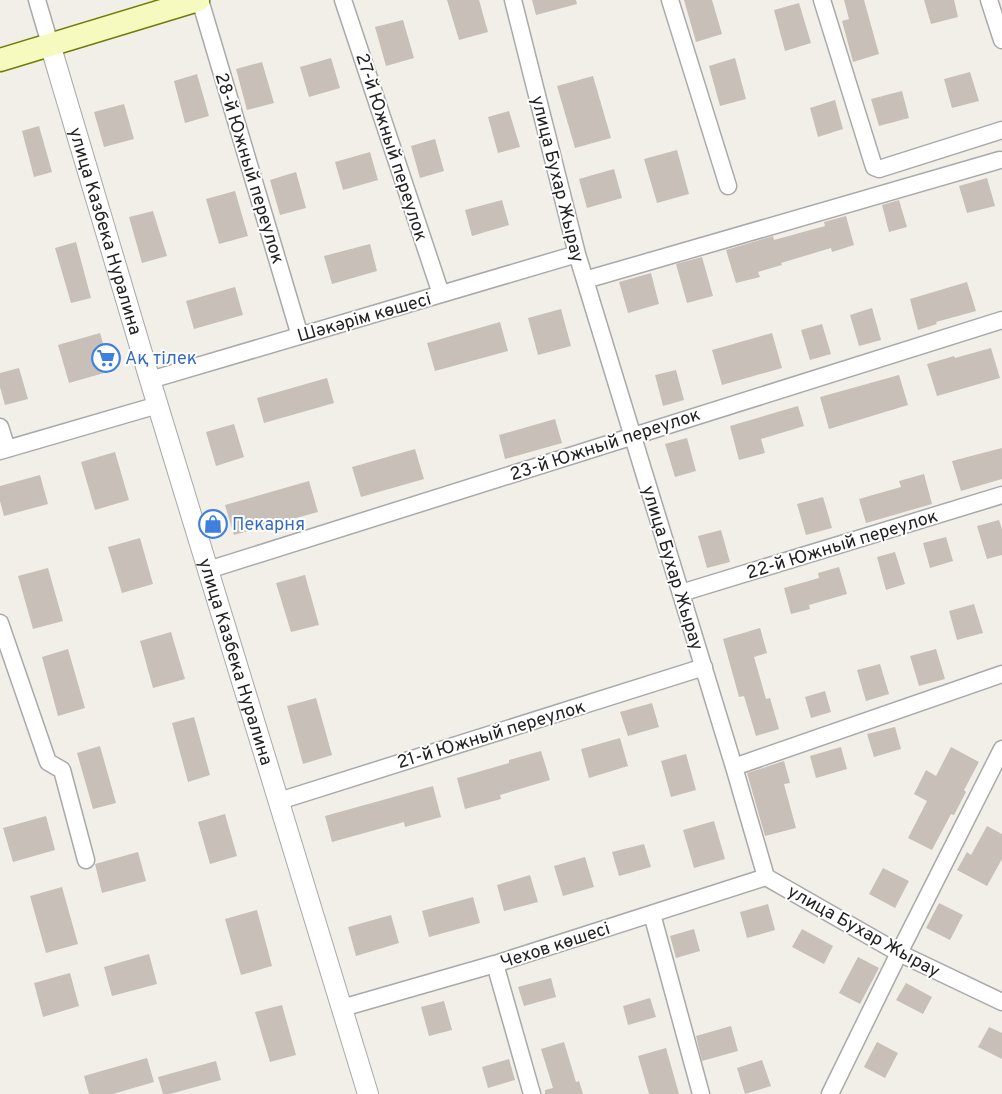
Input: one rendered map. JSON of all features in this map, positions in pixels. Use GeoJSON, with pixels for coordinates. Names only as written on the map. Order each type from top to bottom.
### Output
{"type":"FeatureCollection","features":[{"type":"Feature","properties":{"kind":"main road"},"geometry":{"type":"LineString","coordinates":[[0,60],[199,0]]}},
{"type":"Feature","properties":{"kind":"street","name":"улица Казбека Нуралина"},"geometry":{"type":"LineString","coordinates":[[37,0],[150,380],[368,1094]]}},
{"type":"Feature","properties":{"kind":"street","name":"28-й Южный переулок"},"geometry":{"type":"LineString","coordinates":[[199,0],[300,336]]}},
{"type":"Feature","properties":{"kind":"street","name":"27-й Южный переулок"},"geometry":{"type":"LineString","coordinates":[[343,0],[441,294]]}},
{"type":"Feature","properties":{"kind":"street","name":"улица Бухар Жырау"},"geometry":{"type":"LineString","coordinates":[[513,0],[577,254],[734,766],[766,877],[899,953],[1002,1002]]}},
{"type":"Feature","properties":{"kind":"street"},"geometry":{"type":"LineString","coordinates":[[670,0],[728,186]]}},
{"type":"Feature","properties":{"kind":"street"},"geometry":{"type":"LineString","coordinates":[[822,0],[874,167],[879,169],[1002,130]]}},
{"type":"Feature","properties":{"kind":"street"},"geometry":{"type":"LineString","coordinates":[[989,0],[1002,40]]}},
{"type":"Feature","properties":{"kind":"street"},"geometry":{"type":"LineString","coordinates":[[585,280],[1000,160]]}},
{"type":"Feature","properties":{"kind":"street","name":"Шәкәрім көшесі"},"geometry":{"type":"LineString","coordinates":[[150,380],[577,254]]}},
{"type":"Feature","properties":{"kind":"street","name":"23-й Южный переулок"},"geometry":{"type":"LineString","coordinates":[[208,570],[1002,320]]}},
{"type":"Feature","properties":{"kind":"street"},"geometry":{"type":"LineString","coordinates":[[0,427],[3,450],[158,405]]}},
{"type":"Feature","properties":{"kind":"street","name":"22-й Южный переулок"},"geometry":{"type":"LineString","coordinates":[[681,593],[1002,495]]}},
{"type":"Feature","properties":{"kind":"street"},"geometry":{"type":"LineString","coordinates":[[0,623],[48,762],[62,770],[86,860]]}},
{"type":"Feature","properties":{"kind":"street","name":"21-й Южный переулок"},"geometry":{"type":"LineString","coordinates":[[278,801],[704,668]]}},
{"type":"Feature","properties":{"kind":"street"},"geometry":{"type":"LineString","coordinates":[[734,766],[1002,674]]}},
{"type":"Feature","properties":{"kind":"street"},"geometry":{"type":"LineString","coordinates":[[830,1094],[1002,749]]}},
{"type":"Feature","properties":{"kind":"street","name":"Чехов көшесі"},"geometry":{"type":"LineString","coordinates":[[342,1008],[495,964],[766,877]]}},
{"type":"Feature","properties":{"kind":"street"},"geometry":{"type":"LineString","coordinates":[[652,914],[701,1094]]}},
{"type":"Feature","properties":{"kind":"street"},"geometry":{"type":"LineString","coordinates":[[495,964],[532,1094]]}},
{"type":"Feature","properties":{"kind":"building"},"geometry":{"type":"Polygon","coordinates":[[[447,0],[479,0],[488,32],[459,40],[447,0]]]}},
{"type":"Feature","properties":{"kind":"building"},"geometry":{"type":"Polygon","coordinates":[[[532,0],[576,0],[577,4],[536,15],[532,0]]]}},
{"type":"Feature","properties":{"kind":"building"},"geometry":{"type":"Polygon","coordinates":[[[684,0],[712,0],[722,34],[696,42],[684,0]]]}},
{"type":"Feature","properties":{"kind":"building"},"geometry":{"type":"Polygon","coordinates":[[[844,0],[864,0],[879,54],[853,62],[842,21],[849,19],[844,0]]]}},
{"type":"Feature","properties":{"kind":"building"},"geometry":{"type":"Polygon","coordinates":[[[924,0],[954,0],[958,17],[931,24],[924,0]]]}},
{"type":"Feature","properties":{"kind":"building"},"geometry":{"type":"Polygon","coordinates":[[[799,3],[811,43],[785,51],[774,10],[799,3]]]}},
{"type":"Feature","properties":{"kind":"building"},"geometry":{"type":"Polygon","coordinates":[[[403,20],[414,58],[386,66],[375,27],[403,20]]]}},
{"type":"Feature","properties":{"kind":"building"},"geometry":{"type":"Polygon","coordinates":[[[331,58],[340,88],[309,97],[300,67],[331,58]]]}},
{"type":"Feature","properties":{"kind":"building"},"geometry":{"type":"Polygon","coordinates":[[[735,58],[746,99],[720,106],[709,66],[735,58]]]}},
{"type":"Feature","properties":{"kind":"building"},"geometry":{"type":"Polygon","coordinates":[[[262,62],[274,103],[247,110],[236,69],[262,62]]]}},
{"type":"Feature","properties":{"kind":"building"},"geometry":{"type":"Polygon","coordinates":[[[970,72],[979,101],[952,108],[944,79],[970,72]]]}},
{"type":"Feature","properties":{"kind":"building"},"geometry":{"type":"Polygon","coordinates":[[[197,74],[209,116],[185,123],[174,81],[197,74]]]}},
{"type":"Feature","properties":{"kind":"building"},"geometry":{"type":"Polygon","coordinates":[[[593,76],[611,138],[575,148],[557,86],[593,76]]]}},
{"type":"Feature","properties":{"kind":"building"},"geometry":{"type":"Polygon","coordinates":[[[902,91],[909,118],[879,126],[871,99],[902,91]]]}},
{"type":"Feature","properties":{"kind":"building"},"geometry":{"type":"Polygon","coordinates":[[[835,100],[843,129],[818,137],[810,108],[835,100]]]}},
{"type":"Feature","properties":{"kind":"building"},"geometry":{"type":"Polygon","coordinates":[[[124,104],[134,139],[104,147],[94,112],[124,104]]]}},
{"type":"Feature","properties":{"kind":"building"},"geometry":{"type":"Polygon","coordinates":[[[509,111],[520,147],[498,153],[488,117],[509,111]]]}},
{"type":"Feature","properties":{"kind":"building"},"geometry":{"type":"Polygon","coordinates":[[[39,126],[52,172],[34,177],[22,131],[39,126]]]}},
{"type":"Feature","properties":{"kind":"building"},"geometry":{"type":"Polygon","coordinates":[[[435,139],[444,171],[420,178],[411,146],[435,139]]]}},
{"type":"Feature","properties":{"kind":"building"},"geometry":{"type":"Polygon","coordinates":[[[677,150],[689,194],[657,203],[644,159],[677,150]]]}},
{"type":"Feature","properties":{"kind":"building"},"geometry":{"type":"Polygon","coordinates":[[[370,152],[378,180],[343,190],[335,162],[370,152]]]}},
{"type":"Feature","properties":{"kind":"building"},"geometry":{"type":"Polygon","coordinates":[[[614,169],[622,198],[587,208],[579,179],[614,169]]]}},
{"type":"Feature","properties":{"kind":"building"},"geometry":{"type":"Polygon","coordinates":[[[296,172],[306,208],[280,215],[270,180],[296,172]]]}},
{"type":"Feature","properties":{"kind":"building"},"geometry":{"type":"Polygon","coordinates":[[[987,178],[995,206],[967,213],[959,186],[987,178]]]}},
{"type":"Feature","properties":{"kind":"building"},"geometry":{"type":"Polygon","coordinates":[[[235,191],[248,236],[219,244],[206,199],[235,191]]]}},
{"type":"Feature","properties":{"kind":"building"},"geometry":{"type":"Polygon","coordinates":[[[502,200],[509,225],[472,236],[465,210],[502,200]]]}},
{"type":"Feature","properties":{"kind":"building"},"geometry":{"type":"Polygon","coordinates":[[[899,200],[907,227],[889,232],[882,205],[899,200]]]}},
{"type":"Feature","properties":{"kind":"building"},"geometry":{"type":"Polygon","coordinates":[[[153,211],[167,256],[142,263],[129,217],[153,211]]]}},
{"type":"Feature","properties":{"kind":"building"},"geometry":{"type":"Polygon","coordinates":[[[846,216],[854,245],[832,252],[831,248],[781,263],[782,265],[758,272],[760,277],[736,283],[726,250],[773,236],[774,240],[825,226],[824,222],[846,216]]]}},
{"type":"Feature","properties":{"kind":"building"},"geometry":{"type":"Polygon","coordinates":[[[76,242],[91,298],[71,303],[55,248],[76,242]]]}},
{"type":"Feature","properties":{"kind":"building"},"geometry":{"type":"Polygon","coordinates":[[[370,244],[377,271],[332,284],[324,256],[370,244]]]}},
{"type":"Feature","properties":{"kind":"building"},"geometry":{"type":"Polygon","coordinates":[[[702,257],[713,296],[687,303],[676,264],[702,257]]]}},
{"type":"Feature","properties":{"kind":"building"},"geometry":{"type":"Polygon","coordinates":[[[651,273],[659,304],[628,313],[619,282],[651,273]]]}},
{"type":"Feature","properties":{"kind":"building"},"geometry":{"type":"Polygon","coordinates":[[[967,282],[976,311],[936,322],[937,324],[918,330],[910,299],[967,282]]]}},
{"type":"Feature","properties":{"kind":"building"},"geometry":{"type":"Polygon","coordinates":[[[235,287],[243,315],[194,329],[186,301],[235,287]]]}},
{"type":"Feature","properties":{"kind":"building"},"geometry":{"type":"Polygon","coordinates":[[[872,308],[881,340],[859,346],[850,315],[872,308]]]}},
{"type":"Feature","properties":{"kind":"building"},"geometry":{"type":"Polygon","coordinates":[[[561,309],[571,346],[538,355],[528,318],[561,309]]]}},
{"type":"Feature","properties":{"kind":"building"},"geometry":{"type":"Polygon","coordinates":[[[500,322],[508,351],[435,371],[427,343],[500,322]]]}},
{"type":"Feature","properties":{"kind":"building"},"geometry":{"type":"Polygon","coordinates":[[[822,324],[831,354],[810,360],[801,330],[822,324]]]}},
{"type":"Feature","properties":{"kind":"building"},"geometry":{"type":"Polygon","coordinates":[[[100,333],[111,371],[69,383],[58,345],[100,333]]]}},
{"type":"Feature","properties":{"kind":"building"},"geometry":{"type":"Polygon","coordinates":[[[772,333],[782,368],[722,385],[712,350],[772,333]]]}},
{"type":"Feature","properties":{"kind":"building"},"geometry":{"type":"Polygon","coordinates":[[[991,348],[1000,378],[937,396],[927,364],[991,348]]]}},
{"type":"Feature","properties":{"kind":"building"},"geometry":{"type":"Polygon","coordinates":[[[19,368],[28,399],[5,405],[0,387],[0,373],[19,368]]]}},
{"type":"Feature","properties":{"kind":"building"},"geometry":{"type":"Polygon","coordinates":[[[676,370],[684,400],[663,406],[655,375],[676,370]]]}},
{"type":"Feature","properties":{"kind":"building"},"geometry":{"type":"Polygon","coordinates":[[[899,375],[908,405],[829,429],[820,397],[899,375]]]}},
{"type":"Feature","properties":{"kind":"building"},"geometry":{"type":"Polygon","coordinates":[[[327,378],[334,403],[264,423],[257,398],[327,378]]]}},
{"type":"Feature","properties":{"kind":"building"},"geometry":{"type":"Polygon","coordinates":[[[798,406],[804,426],[761,439],[765,453],[739,460],[730,426],[798,406]]]}},
{"type":"Feature","properties":{"kind":"building"},"geometry":{"type":"Polygon","coordinates":[[[555,419],[562,443],[505,459],[499,435],[555,419]]]}},
{"type":"Feature","properties":{"kind":"building"},"geometry":{"type":"Polygon","coordinates":[[[234,424],[244,457],[216,466],[206,432],[234,424]]]}},
{"type":"Feature","properties":{"kind":"building"},"geometry":{"type":"Polygon","coordinates":[[[687,438],[696,471],[675,477],[665,444],[687,438]]]}},
{"type":"Feature","properties":{"kind":"building"},"geometry":{"type":"Polygon","coordinates":[[[1002,448],[1002,479],[961,491],[952,461],[1002,448]]]}},
{"type":"Feature","properties":{"kind":"building"},"geometry":{"type":"Polygon","coordinates":[[[415,449],[424,479],[361,497],[352,467],[415,449]]]}},
{"type":"Feature","properties":{"kind":"building"},"geometry":{"type":"Polygon","coordinates":[[[115,452],[129,500],[95,510],[81,462],[115,452]]]}},
{"type":"Feature","properties":{"kind":"building"},"geometry":{"type":"Polygon","coordinates":[[[924,474],[932,504],[866,523],[859,499],[901,487],[899,481],[924,474]]]}},
{"type":"Feature","properties":{"kind":"building"},"geometry":{"type":"Polygon","coordinates":[[[40,475],[48,504],[4,516],[0,501],[0,486],[40,475]]]}},
{"type":"Feature","properties":{"kind":"building"},"geometry":{"type":"Polygon","coordinates":[[[309,481],[318,512],[234,535],[225,505],[309,481]]]}},
{"type":"Feature","properties":{"kind":"building"},"geometry":{"type":"Polygon","coordinates":[[[823,497],[832,528],[806,535],[797,504],[823,497]]]}},
{"type":"Feature","properties":{"kind":"building"},"geometry":{"type":"Polygon","coordinates":[[[999,520],[1002,529],[1002,555],[987,559],[977,526],[999,520]]]}},
{"type":"Feature","properties":{"kind":"building"},"geometry":{"type":"Polygon","coordinates":[[[721,530],[730,562],[707,568],[698,536],[721,530]]]}},
{"type":"Feature","properties":{"kind":"building"},"geometry":{"type":"Polygon","coordinates":[[[946,537],[953,561],[930,568],[923,543],[946,537]]]}},
{"type":"Feature","properties":{"kind":"building"},"geometry":{"type":"Polygon","coordinates":[[[140,538],[153,584],[122,593],[108,547],[140,538]]]}},
{"type":"Feature","properties":{"kind":"building"},"geometry":{"type":"Polygon","coordinates":[[[895,552],[905,584],[886,590],[877,557],[895,552]]]}},
{"type":"Feature","properties":{"kind":"building"},"geometry":{"type":"Polygon","coordinates":[[[839,567],[847,594],[809,605],[810,609],[791,614],[784,588],[819,578],[818,573],[839,567]]]}},
{"type":"Feature","properties":{"kind":"building"},"geometry":{"type":"Polygon","coordinates":[[[48,568],[63,621],[33,629],[18,576],[48,568]]]}},
{"type":"Feature","properties":{"kind":"building"},"geometry":{"type":"Polygon","coordinates":[[[305,575],[319,625],[291,632],[276,583],[305,575]]]}},
{"type":"Feature","properties":{"kind":"building"},"geometry":{"type":"Polygon","coordinates":[[[974,604],[983,633],[957,640],[949,611],[974,604]]]}},
{"type":"Feature","properties":{"kind":"building"},"geometry":{"type":"Polygon","coordinates":[[[760,628],[767,653],[754,657],[766,699],[770,698],[779,729],[756,736],[744,696],[739,697],[723,639],[760,628]]]}},
{"type":"Feature","properties":{"kind":"building"},"geometry":{"type":"Polygon","coordinates":[[[171,632],[185,679],[153,688],[140,641],[171,632]]]}},
{"type":"Feature","properties":{"kind":"building"},"geometry":{"type":"Polygon","coordinates":[[[68,649],[85,708],[58,716],[42,657],[68,649]]]}},
{"type":"Feature","properties":{"kind":"building"},"geometry":{"type":"Polygon","coordinates":[[[936,649],[945,679],[919,686],[910,656],[936,649]]]}},
{"type":"Feature","properties":{"kind":"building"},"geometry":{"type":"Polygon","coordinates":[[[880,664],[889,694],[866,701],[857,670],[880,664]]]}},
{"type":"Feature","properties":{"kind":"building"},"geometry":{"type":"Polygon","coordinates":[[[825,691],[831,712],[811,718],[805,697],[825,691]]]}},
{"type":"Feature","properties":{"kind":"building"},"geometry":{"type":"Polygon","coordinates":[[[316,698],[332,755],[303,764],[287,706],[316,698]]]}},
{"type":"Feature","properties":{"kind":"building"},"geometry":{"type":"Polygon","coordinates":[[[652,703],[659,727],[628,736],[620,712],[652,703]]]}},
{"type":"Feature","properties":{"kind":"building"},"geometry":{"type":"Polygon","coordinates":[[[194,717],[210,775],[188,782],[172,723],[194,717]]]}},
{"type":"Feature","properties":{"kind":"building"},"geometry":{"type":"Polygon","coordinates":[[[895,727],[901,749],[874,757],[867,734],[895,727]]]}},
{"type":"Feature","properties":{"kind":"building"},"geometry":{"type":"Polygon","coordinates":[[[620,738],[628,766],[589,778],[581,749],[620,738]]]}},
{"type":"Feature","properties":{"kind":"building"},"geometry":{"type":"Polygon","coordinates":[[[100,746],[116,803],[93,809],[77,753],[100,746]]]}},
{"type":"Feature","properties":{"kind":"building"},"geometry":{"type":"Polygon","coordinates":[[[841,747],[847,769],[816,778],[810,756],[841,747]]]}},
{"type":"Feature","properties":{"kind":"building"},"geometry":{"type":"Polygon","coordinates":[[[951,747],[979,762],[964,790],[966,792],[954,815],[951,814],[932,850],[908,838],[927,801],[914,794],[926,770],[936,776],[951,747]]]}},
{"type":"Feature","properties":{"kind":"building"},"geometry":{"type":"Polygon","coordinates":[[[541,751],[550,780],[500,795],[501,799],[465,809],[457,778],[509,763],[509,760],[541,751]]]}},
{"type":"Feature","properties":{"kind":"building"},"geometry":{"type":"Polygon","coordinates":[[[686,754],[696,790],[671,797],[661,761],[686,754]]]}},
{"type":"Feature","properties":{"kind":"building"},"geometry":{"type":"Polygon","coordinates":[[[784,761],[790,783],[784,784],[796,828],[765,836],[747,773],[784,761]]]}},
{"type":"Feature","properties":{"kind":"building"},"geometry":{"type":"Polygon","coordinates":[[[433,786],[441,817],[405,827],[404,822],[332,842],[325,816],[433,786]]]}},
{"type":"Feature","properties":{"kind":"building"},"geometry":{"type":"Polygon","coordinates":[[[225,814],[237,856],[210,864],[198,822],[225,814]]]}},
{"type":"Feature","properties":{"kind":"building"},"geometry":{"type":"Polygon","coordinates":[[[46,816],[55,850],[13,862],[3,828],[46,816]]]}},
{"type":"Feature","properties":{"kind":"building"},"geometry":{"type":"Polygon","coordinates":[[[714,821],[725,859],[694,868],[683,830],[714,821]]]}},
{"type":"Feature","properties":{"kind":"building"},"geometry":{"type":"Polygon","coordinates":[[[987,826],[1002,834],[1002,859],[987,886],[957,870],[967,852],[971,855],[987,826]]]}},
{"type":"Feature","properties":{"kind":"building"},"geometry":{"type":"Polygon","coordinates":[[[644,844],[651,867],[619,876],[612,852],[644,844]]]}},
{"type":"Feature","properties":{"kind":"building"},"geometry":{"type":"Polygon","coordinates":[[[138,852],[146,881],[102,893],[95,864],[138,852]]]}},
{"type":"Feature","properties":{"kind":"building"},"geometry":{"type":"Polygon","coordinates":[[[585,857],[594,887],[563,896],[554,866],[585,857]]]}},
{"type":"Feature","properties":{"kind":"building"},"geometry":{"type":"Polygon","coordinates":[[[883,868],[909,881],[895,908],[869,894],[883,868]]]}},
{"type":"Feature","properties":{"kind":"building"},"geometry":{"type":"Polygon","coordinates":[[[530,875],[538,902],[504,911],[497,885],[530,875]]]}},
{"type":"Feature","properties":{"kind":"building"},"geometry":{"type":"Polygon","coordinates":[[[62,887],[78,944],[46,953],[30,896],[62,887]]]}},
{"type":"Feature","properties":{"kind":"building"},"geometry":{"type":"Polygon","coordinates":[[[473,897],[480,923],[429,937],[422,911],[473,897]]]}},
{"type":"Feature","properties":{"kind":"building"},"geometry":{"type":"Polygon","coordinates":[[[939,903],[963,915],[950,940],[926,928],[939,903]]]}},
{"type":"Feature","properties":{"kind":"building"},"geometry":{"type":"Polygon","coordinates":[[[768,904],[775,930],[747,938],[740,912],[768,904]]]}},
{"type":"Feature","properties":{"kind":"building"},"geometry":{"type":"Polygon","coordinates":[[[257,910],[272,966],[241,975],[225,919],[257,910]]]}},
{"type":"Feature","properties":{"kind":"building"},"geometry":{"type":"Polygon","coordinates":[[[391,915],[399,943],[356,956],[348,927],[391,915]]]}},
{"type":"Feature","properties":{"kind":"building"},"geometry":{"type":"Polygon","coordinates":[[[694,929],[700,951],[676,958],[670,936],[694,929]]]}},
{"type":"Feature","properties":{"kind":"building"},"geometry":{"type":"Polygon","coordinates":[[[802,929],[833,946],[824,964],[792,947],[802,929]]]}},
{"type":"Feature","properties":{"kind":"building"},"geometry":{"type":"Polygon","coordinates":[[[149,954],[157,984],[112,996],[104,967],[149,954]]]}},
{"type":"Feature","properties":{"kind":"building"},"geometry":{"type":"Polygon","coordinates":[[[858,957],[879,968],[860,1004],[839,993],[858,957]]]}},
{"type":"Feature","properties":{"kind":"building"},"geometry":{"type":"Polygon","coordinates":[[[70,973],[79,1006],[43,1017],[34,983],[70,973]]]}},
{"type":"Feature","properties":{"kind":"building"},"geometry":{"type":"Polygon","coordinates":[[[551,978],[556,997],[524,1006],[518,987],[551,978]]]}},
{"type":"Feature","properties":{"kind":"building"},"geometry":{"type":"Polygon","coordinates":[[[906,983],[932,997],[923,1014],[896,1000],[906,983]]]}},
{"type":"Feature","properties":{"kind":"building"},"geometry":{"type":"Polygon","coordinates":[[[650,998],[656,1017],[628,1025],[623,1006],[650,998]]]}},
{"type":"Feature","properties":{"kind":"building"},"geometry":{"type":"Polygon","coordinates":[[[444,1001],[452,1030],[429,1036],[421,1007],[444,1001]]]}},
{"type":"Feature","properties":{"kind":"building"},"geometry":{"type":"Polygon","coordinates":[[[282,1005],[296,1055],[270,1062],[255,1012],[282,1005]]]}},
{"type":"Feature","properties":{"kind":"building"},"geometry":{"type":"Polygon","coordinates":[[[731,1026],[738,1051],[702,1061],[696,1036],[731,1026]]]}},
{"type":"Feature","properties":{"kind":"building"},"geometry":{"type":"Polygon","coordinates":[[[989,1027],[1002,1033],[1002,1059],[978,1047],[989,1027]]]}},
{"type":"Feature","properties":{"kind":"building"},"geometry":{"type":"Polygon","coordinates":[[[564,1042],[576,1082],[579,1081],[583,1094],[545,1094],[545,1090],[553,1088],[541,1049],[564,1042]]]}},
{"type":"Feature","properties":{"kind":"building"},"geometry":{"type":"Polygon","coordinates":[[[877,1042],[898,1053],[885,1078],[864,1067],[877,1042]]]}},
{"type":"Feature","properties":{"kind":"building"},"geometry":{"type":"Polygon","coordinates":[[[666,1048],[679,1094],[649,1094],[638,1056],[666,1048]]]}},
{"type":"Feature","properties":{"kind":"building"},"geometry":{"type":"Polygon","coordinates":[[[147,1058],[154,1082],[113,1094],[89,1094],[84,1076],[147,1058]]]}},
{"type":"Feature","properties":{"kind":"building"},"geometry":{"type":"Polygon","coordinates":[[[509,1059],[515,1080],[488,1088],[482,1067],[509,1059]]]}},
{"type":"Feature","properties":{"kind":"building"},"geometry":{"type":"Polygon","coordinates":[[[762,1060],[771,1086],[745,1094],[737,1068],[762,1060]]]}},
{"type":"Feature","properties":{"kind":"building"},"geometry":{"type":"Polygon","coordinates":[[[216,1061],[221,1080],[170,1094],[163,1094],[158,1077],[216,1061]]]}},
{"type":"Feature","properties":{"kind":"place","name":"Ақ тілек"},"geometry":{"type":"Point","coordinates":[106,358]}},
{"type":"Feature","properties":{"kind":"place","name":"Пекарня"},"geometry":{"type":"Point","coordinates":[213,524]}}]}
